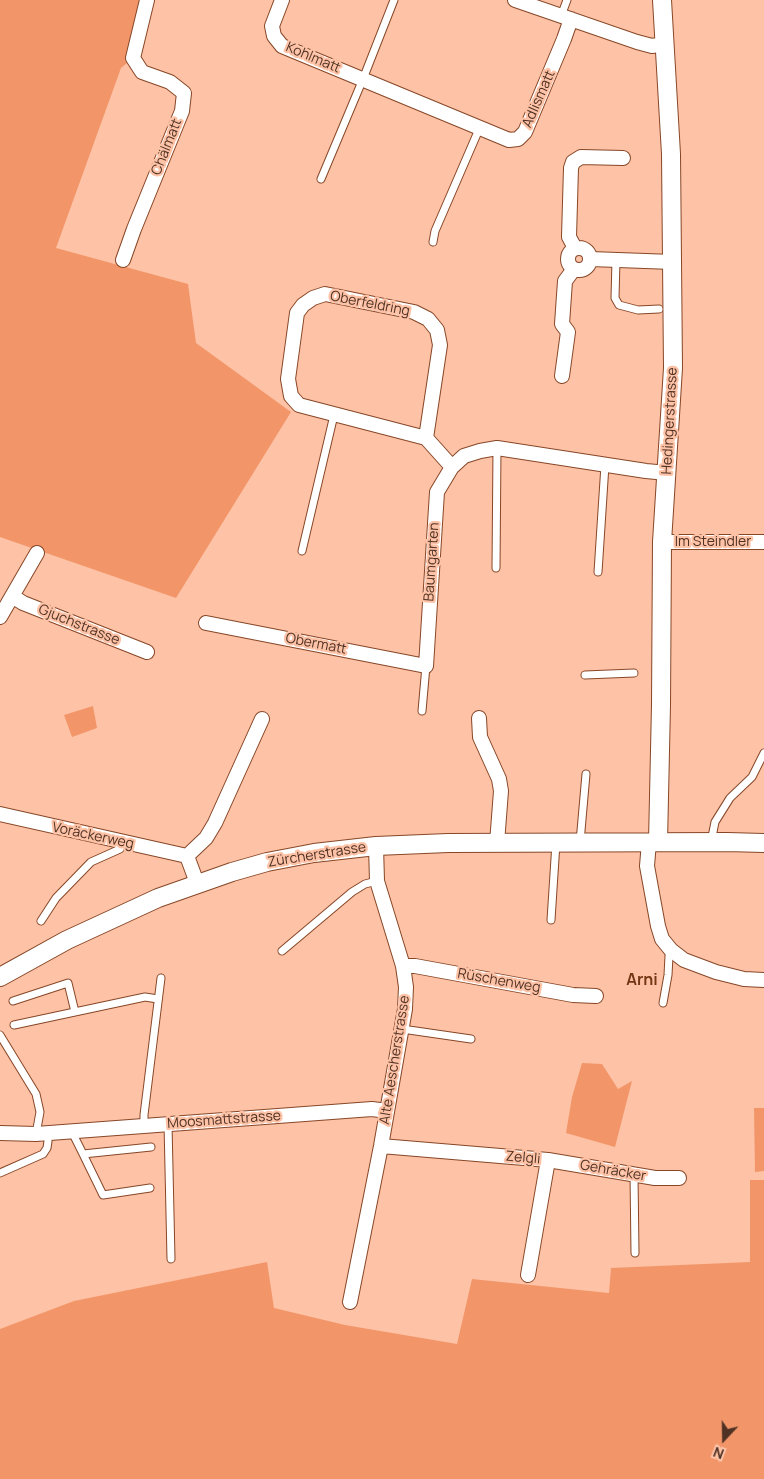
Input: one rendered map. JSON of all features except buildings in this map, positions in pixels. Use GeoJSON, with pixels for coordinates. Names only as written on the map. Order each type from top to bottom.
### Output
{"type":"FeatureCollection","features":[{"type":"Feature","properties":{"kind":"street","name":"Chälmatt"},"geometry":{"type":"LineString","coordinates":[[123,260],[182,111],[184,93],[170,82],[142,72],[133,58],[147,0]]}},
{"type":"Feature","properties":{"kind":"street","name":"Kohlmatt"},"geometry":{"type":"LineString","coordinates":[[282,0],[272,26],[274,36],[282,46],[363,79]]}},
{"type":"Feature","properties":{"kind":"street"},"geometry":{"type":"LineString","coordinates":[[515,0],[637,42],[652,46],[665,44]]}},
{"type":"Feature","properties":{"kind":"street","name":"Hedingerstrasse"},"geometry":{"type":"LineString","coordinates":[[654,842],[661,705],[662,542],[673,368],[671,154],[662,0]]}},
{"type":"Feature","properties":{"kind":"street","name":"Adlismatt"},"geometry":{"type":"LineString","coordinates":[[363,79],[510,140],[518,139],[525,132],[564,39],[566,18]]}},
{"type":"Feature","properties":{"kind":"street"},"geometry":{"type":"LineString","coordinates":[[590,259],[586,250],[575,248],[569,238],[571,168],[573,162],[581,157],[622,158]]}},
{"type":"Feature","properties":{"kind":"street"},"geometry":{"type":"LineString","coordinates":[[575,248],[568,257],[569,264],[574,269],[582,270],[590,259]]}},
{"type":"Feature","properties":{"kind":"street"},"geometry":{"type":"LineString","coordinates":[[590,259],[673,262]]}},
{"type":"Feature","properties":{"kind":"street"},"geometry":{"type":"LineString","coordinates":[[562,376],[568,332],[562,324],[566,281],[574,269]]}},
{"type":"Feature","properties":{"kind":"street","name":"Oberfeldring"},"geometry":{"type":"LineString","coordinates":[[325,294],[414,312],[428,319],[437,330],[440,345],[426,438],[299,405],[291,396],[288,379],[297,313],[302,304],[325,294]]}},
{"type":"Feature","properties":{"kind":"street"},"geometry":{"type":"LineString","coordinates":[[426,438],[452,467]]}},
{"type":"Feature","properties":{"kind":"street","name":"Baumgarten"},"geometry":{"type":"LineString","coordinates":[[426,666],[437,492],[452,467],[464,456],[497,448],[605,465],[667,472]]}},
{"type":"Feature","properties":{"kind":"street","name":"Im Steindler"},"geometry":{"type":"LineString","coordinates":[[662,542],[764,542]]}},
{"type":"Feature","properties":{"kind":"street"},"geometry":{"type":"LineString","coordinates":[[0,617],[37,553]]}},
{"type":"Feature","properties":{"kind":"street","name":"Gjuchstrasse"},"geometry":{"type":"LineString","coordinates":[[12,596],[23,603],[147,652]]}},
{"type":"Feature","properties":{"kind":"street","name":"Obermatt"},"geometry":{"type":"LineString","coordinates":[[206,623],[426,666]]}},
{"type":"Feature","properties":{"kind":"street"},"geometry":{"type":"LineString","coordinates":[[479,718],[480,737],[499,779],[501,791],[497,842]]}},
{"type":"Feature","properties":{"kind":"street"},"geometry":{"type":"LineString","coordinates":[[197,883],[187,856],[206,838],[215,824],[262,719]]}},
{"type":"Feature","properties":{"kind":"street","name":"Voräckerweg"},"geometry":{"type":"LineString","coordinates":[[0,814],[187,856]]}},
{"type":"Feature","properties":{"kind":"street","name":"Zürcherstrasse"},"geometry":{"type":"LineString","coordinates":[[0,977],[99,924],[158,898],[197,883],[267,862],[314,853],[376,846],[448,842],[764,843]]}},
{"type":"Feature","properties":{"kind":"street"},"geometry":{"type":"LineString","coordinates":[[654,842],[647,866],[662,939],[671,950],[684,960],[708,970],[744,979],[764,980]]}},
{"type":"Feature","properties":{"kind":"street","name":"Alte Aescherstrasse"},"geometry":{"type":"LineString","coordinates":[[350,1302],[402,1029],[406,987],[403,966],[377,881],[376,846]]}},
{"type":"Feature","properties":{"kind":"street","name":"Rüschenweg"},"geometry":{"type":"LineString","coordinates":[[403,966],[415,966],[573,995],[596,996]]}},
{"type":"Feature","properties":{"kind":"street","name":"Moosmattstrasse"},"geometry":{"type":"LineString","coordinates":[[0,1134],[41,1133],[372,1109],[387,1110]]}},
{"type":"Feature","properties":{"kind":"street","name":"Zelgli"},"geometry":{"type":"LineString","coordinates":[[381,1146],[548,1160],[528,1275]]}},
{"type":"Feature","properties":{"kind":"street","name":"Gehräcker"},"geometry":{"type":"LineString","coordinates":[[548,1160],[654,1178],[679,1178]]}},
{"type":"Feature","properties":{"kind":"lane"},"geometry":{"type":"LineString","coordinates":[[321,179],[394,0]]}},
{"type":"Feature","properties":{"kind":"lane"},"geometry":{"type":"LineString","coordinates":[[566,0],[566,18]]}},
{"type":"Feature","properties":{"kind":"lane"},"geometry":{"type":"LineString","coordinates":[[433,242],[435,231],[480,127]]}},
{"type":"Feature","properties":{"kind":"lane"},"geometry":{"type":"LineString","coordinates":[[616,260],[615,298],[619,305],[638,310],[659,309]]}},
{"type":"Feature","properties":{"kind":"lane"},"geometry":{"type":"LineString","coordinates":[[302,551],[334,415]]}},
{"type":"Feature","properties":{"kind":"lane"},"geometry":{"type":"LineString","coordinates":[[496,568],[497,448]]}},
{"type":"Feature","properties":{"kind":"lane"},"geometry":{"type":"LineString","coordinates":[[598,572],[605,465]]}},
{"type":"Feature","properties":{"kind":"lane","name":"Baumgarten"},"geometry":{"type":"LineString","coordinates":[[422,711],[426,666]]}},
{"type":"Feature","properties":{"kind":"lane"},"geometry":{"type":"LineString","coordinates":[[585,676],[634,673]]}},
{"type":"Feature","properties":{"kind":"lane"},"geometry":{"type":"LineString","coordinates":[[711,842],[715,822],[730,798],[752,777],[764,753]]}},
{"type":"Feature","properties":{"kind":"lane"},"geometry":{"type":"LineString","coordinates":[[580,842],[586,774]]}},
{"type":"Feature","properties":{"kind":"lane"},"geometry":{"type":"LineString","coordinates":[[41,921],[56,898],[91,862],[120,849],[125,842]]}},
{"type":"Feature","properties":{"kind":"lane"},"geometry":{"type":"LineString","coordinates":[[551,920],[556,842]]}},
{"type":"Feature","properties":{"kind":"lane"},"geometry":{"type":"LineString","coordinates":[[282,951],[352,892],[365,884],[377,881]]}},
{"type":"Feature","properties":{"kind":"lane"},"geometry":{"type":"LineString","coordinates":[[663,1003],[668,975],[668,956],[671,950]]}},
{"type":"Feature","properties":{"kind":"lane"},"geometry":{"type":"LineString","coordinates":[[144,1126],[161,978]]}},
{"type":"Feature","properties":{"kind":"lane"},"geometry":{"type":"LineString","coordinates":[[13,1001],[68,983],[75,1012]]}},
{"type":"Feature","properties":{"kind":"lane"},"geometry":{"type":"LineString","coordinates":[[14,1025],[145,997],[158,999]]}},
{"type":"Feature","properties":{"kind":"lane"},"geometry":{"type":"LineString","coordinates":[[402,1029],[471,1039]]}},
{"type":"Feature","properties":{"kind":"lane"},"geometry":{"type":"LineString","coordinates":[[0,1035],[36,1094],[40,1112],[41,1133],[48,1141],[47,1148],[43,1154],[0,1173]]}},
{"type":"Feature","properties":{"kind":"lane"},"geometry":{"type":"LineString","coordinates":[[168,1124],[171,1258]]}},
{"type":"Feature","properties":{"kind":"lane"},"geometry":{"type":"LineString","coordinates":[[68,1130],[74,1136],[103,1195],[150,1188]]}},
{"type":"Feature","properties":{"kind":"lane"},"geometry":{"type":"LineString","coordinates":[[83,1154],[151,1147]]}},
{"type":"Feature","properties":{"kind":"lane"},"geometry":{"type":"LineString","coordinates":[[634,1175],[635,1254]]}},
{"type":"Feature","properties":{"kind":"shaded area"},"geometry":{"type":"Polygon","coordinates":[[[0,0],[147,0],[133,58],[121,68],[56,248],[188,284],[196,343],[291,412],[176,598],[0,537],[0,0]]]}},
{"type":"Feature","properties":{"kind":"shaded area"},"geometry":{"type":"Polygon","coordinates":[[[93,706],[97,728],[72,737],[64,715],[93,706]]]}},
{"type":"Feature","properties":{"kind":"shaded area"},"geometry":{"type":"Polygon","coordinates":[[[582,1063],[602,1064],[618,1089],[632,1081],[615,1147],[566,1133],[572,1097],[582,1063]]]}},
{"type":"Feature","properties":{"kind":"shaded area"},"geometry":{"type":"Polygon","coordinates":[[[754,1108],[764,1108],[764,1171],[755,1172],[754,1108]]]}},
{"type":"Feature","properties":{"kind":"shaded area"},"geometry":{"type":"Polygon","coordinates":[[[750,1180],[764,1180],[764,1479],[0,1479],[0,1329],[74,1301],[267,1262],[274,1308],[345,1325],[457,1344],[472,1279],[609,1293],[611,1268],[750,1262],[750,1180]]]}},
{"type":"Feature","properties":{"kind":"district","name":"Arni"},"geometry":{"type":"Point","coordinates":[642,981]}}]}
